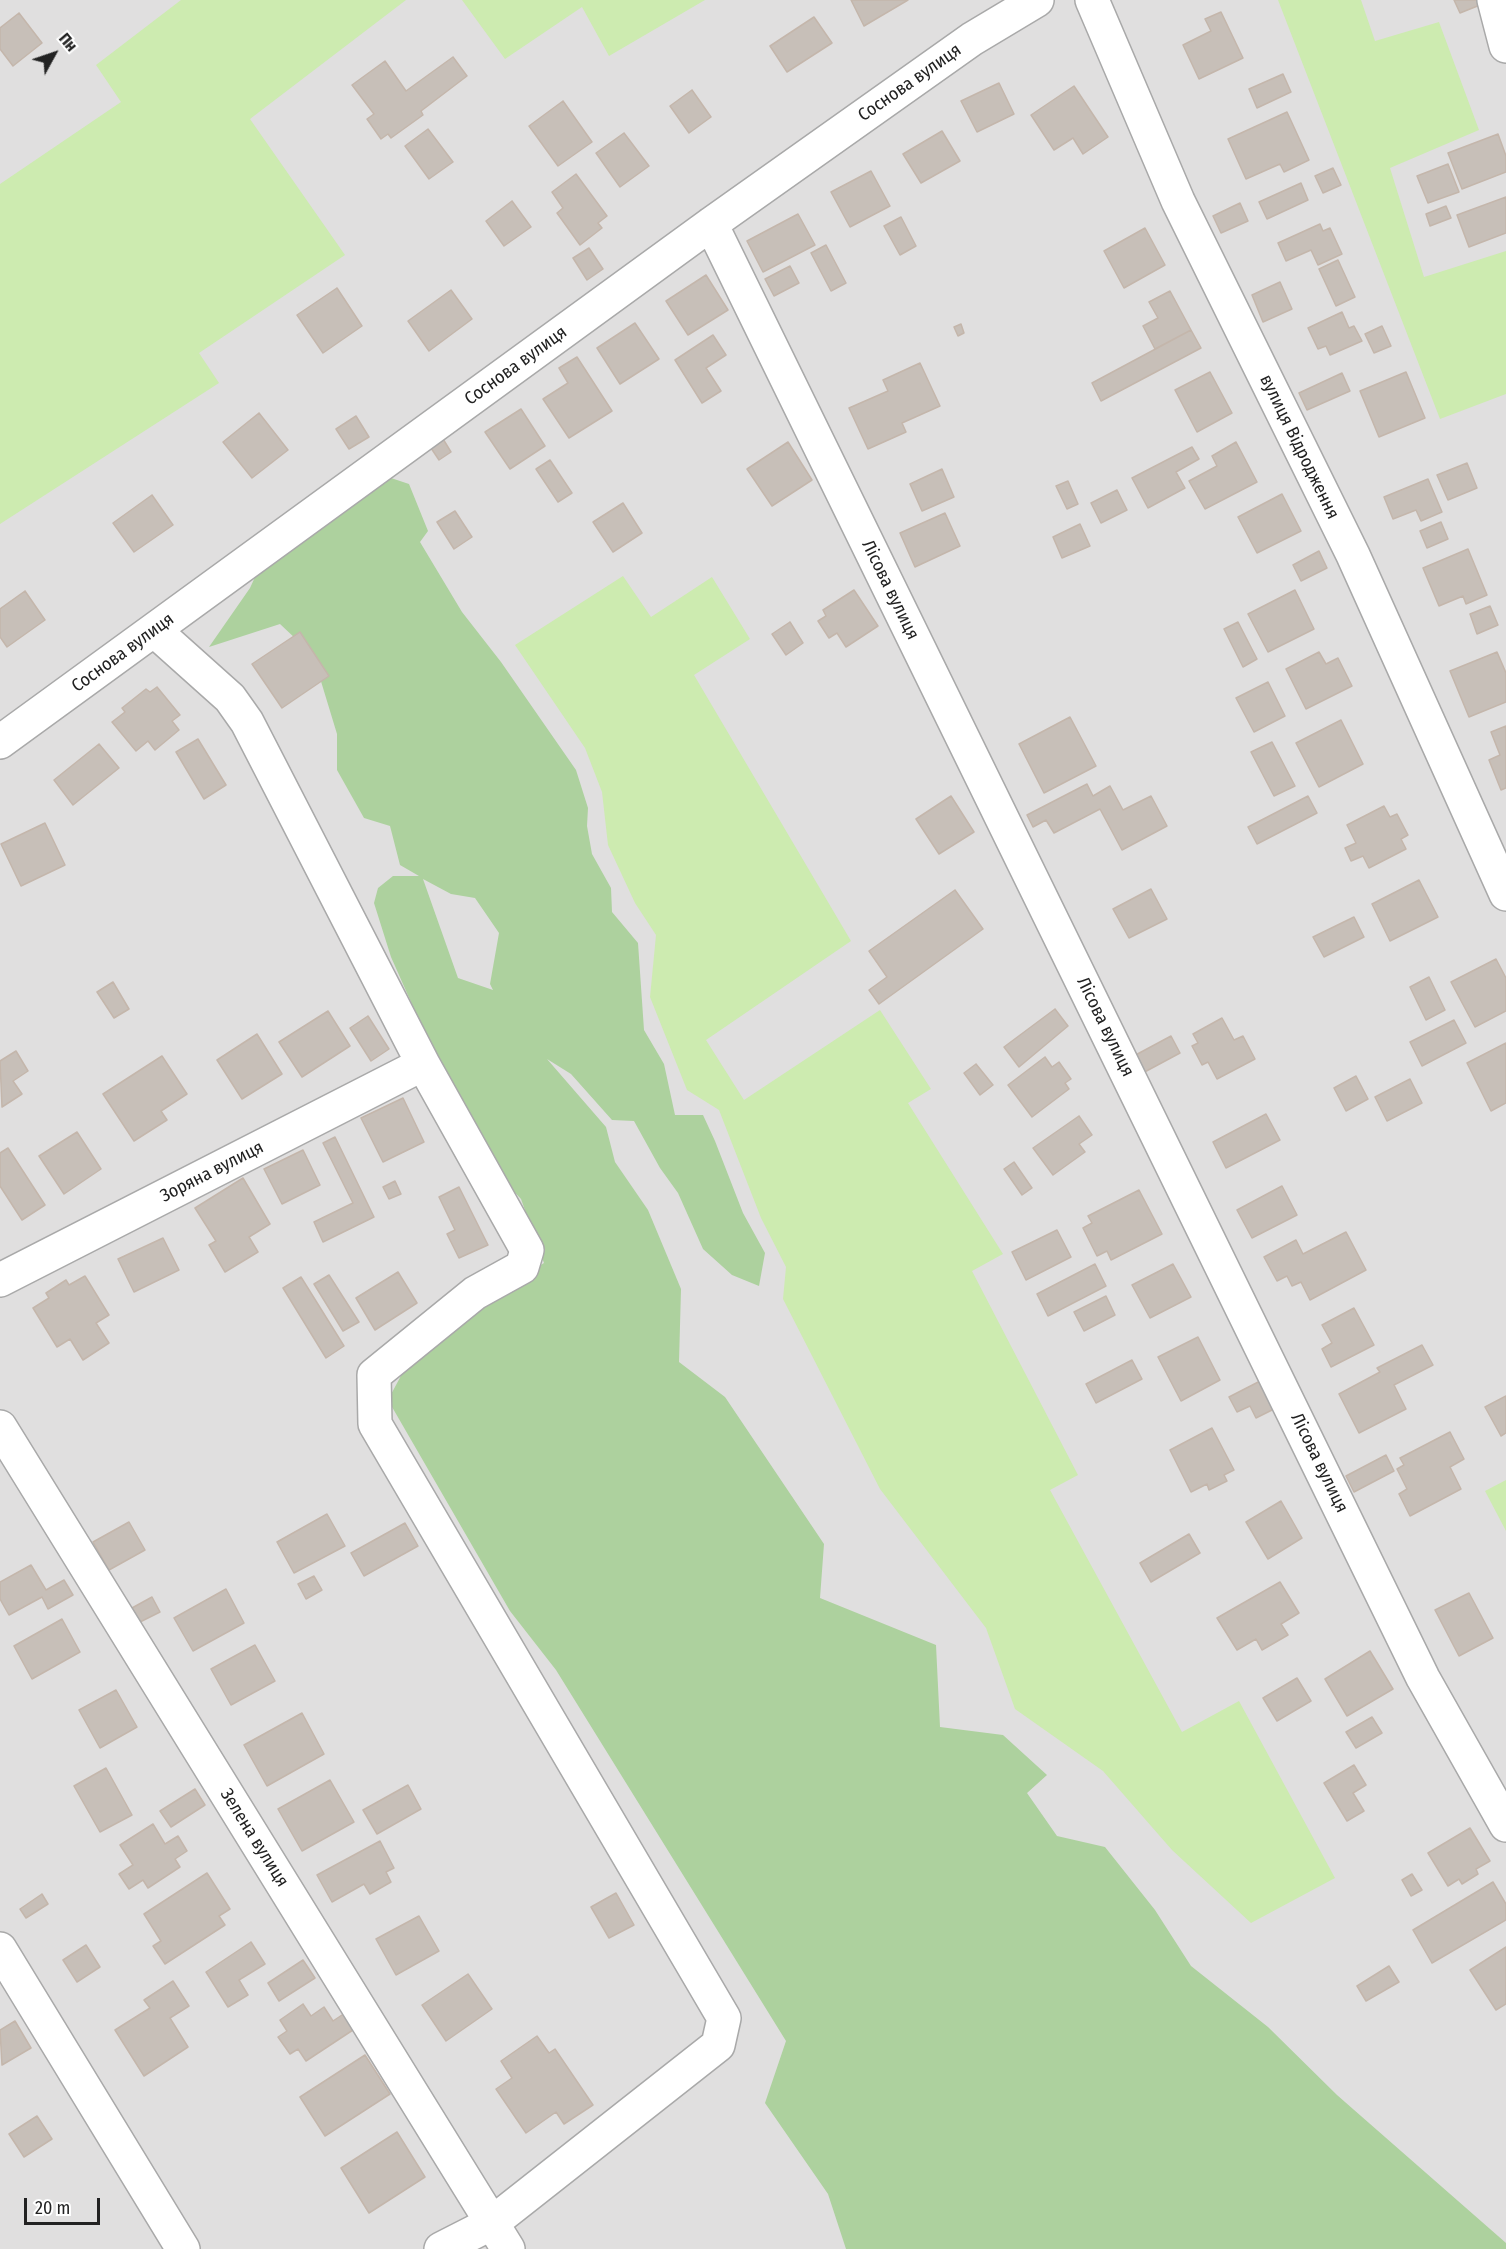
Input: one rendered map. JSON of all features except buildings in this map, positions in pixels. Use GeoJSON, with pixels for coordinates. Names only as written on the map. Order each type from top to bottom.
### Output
{"type":"FeatureCollection","features":[{"type":"Feature","properties":{"kind":"street","name":"Соснова вулиця"},"geometry":{"type":"LineString","coordinates":[[0,742],[711,224],[972,39],[1038,0]]}},
{"type":"Feature","properties":{"kind":"street","name":"вулиця Відродження"},"geometry":{"type":"LineString","coordinates":[[1092,0],[1178,201],[1353,555],[1506,894]]}},
{"type":"Feature","properties":{"kind":"street"},"geometry":{"type":"LineString","coordinates":[[1494,0],[1506,46]]}},
{"type":"Feature","properties":{"kind":"street","name":"Лісова вулиця"},"geometry":{"type":"LineString","coordinates":[[711,224],[1423,1678],[1506,1825]]}},
{"type":"Feature","properties":{"kind":"street"},"geometry":{"type":"LineString","coordinates":[[154,630],[231,698],[247,722],[423,1064],[527,1250],[522,1267],[475,1293],[374,1375],[375,1424],[724,2018],[718,2045],[500,2236],[441,2249]]}},
{"type":"Feature","properties":{"kind":"street","name":"Зоряна вулиця"},"geometry":{"type":"LineString","coordinates":[[0,1280],[423,1064]]}},
{"type":"Feature","properties":{"kind":"street","name":"Зелена вулиця"},"geometry":{"type":"LineString","coordinates":[[0,1427],[500,2236]]}},
{"type":"Feature","properties":{"kind":"street"},"geometry":{"type":"LineString","coordinates":[[0,1949],[183,2249]]}},
{"type":"Feature","properties":{"kind":"shaded area"},"geometry":{"type":"Polygon","coordinates":[[[0,0],[1506,0],[1506,2249],[0,2249],[0,0]]]}},
{"type":"Feature","properties":{"kind":"green space"},"geometry":{"type":"Polygon","coordinates":[[[181,0],[406,0],[250,119],[345,255],[199,353],[219,383],[0,524],[0,184],[121,102],[96,65],[181,0]]]}},
{"type":"Feature","properties":{"kind":"green space"},"geometry":{"type":"Polygon","coordinates":[[[462,0],[705,0],[609,56],[582,7],[505,59],[462,0]]]}},
{"type":"Feature","properties":{"kind":"green space"},"geometry":{"type":"Polygon","coordinates":[[[1278,0],[1361,0],[1375,41],[1439,22],[1479,130],[1390,168],[1424,277],[1506,251],[1506,394],[1440,419],[1278,0]]]}},
{"type":"Feature","properties":{"kind":"green space"},"geometry":{"type":"Polygon","coordinates":[[[364,469],[409,484],[428,531],[420,542],[462,612],[501,662],[576,770],[588,808],[587,826],[592,854],[611,888],[612,912],[638,943],[644,1030],[664,1064],[675,1115],[703,1115],[715,1141],[743,1213],[765,1253],[759,1286],[732,1275],[703,1249],[678,1193],[660,1168],[634,1121],[612,1120],[571,1074],[547,1059],[606,1127],[615,1162],[648,1210],[681,1289],[679,1362],[725,1397],[824,1544],[820,1598],[936,1645],[940,1727],[1003,1735],[1047,1775],[1027,1793],[1057,1836],[1105,1847],[1155,1910],[1191,1966],[1268,2027],[1337,2095],[1506,2243],[1506,2249],[846,2249],[828,2194],[765,2103],[786,2041],[556,1670],[510,1611],[388,1400],[411,1357],[505,1287],[544,1263],[521,1199],[478,1153],[391,957],[374,903],[378,888],[393,876],[419,876],[400,865],[390,826],[364,818],[337,770],[337,734],[313,655],[280,624],[209,647],[250,588],[267,551],[364,469]],[[423,879],[458,978],[493,990],[490,984],[499,933],[475,898],[451,894],[423,879]]]}},
{"type":"Feature","properties":{"kind":"green space"},"geometry":{"type":"Polygon","coordinates":[[[623,576],[651,617],[712,577],[750,639],[694,675],[851,941],[706,1040],[744,1100],[880,1010],[931,1089],[908,1103],[1003,1254],[972,1271],[1078,1475],[1050,1490],[1182,1732],[1239,1701],[1335,1878],[1251,1923],[1172,1850],[1103,1771],[1015,1709],[986,1628],[880,1489],[783,1299],[786,1267],[761,1218],[719,1110],[687,1090],[650,997],[656,935],[635,903],[608,845],[602,792],[585,748],[515,645],[623,576]]]}},
{"type":"Feature","properties":{"kind":"green space"},"geometry":{"type":"Polygon","coordinates":[[[1506,1480],[1506,1531],[1485,1491],[1506,1480]]]}}]}
